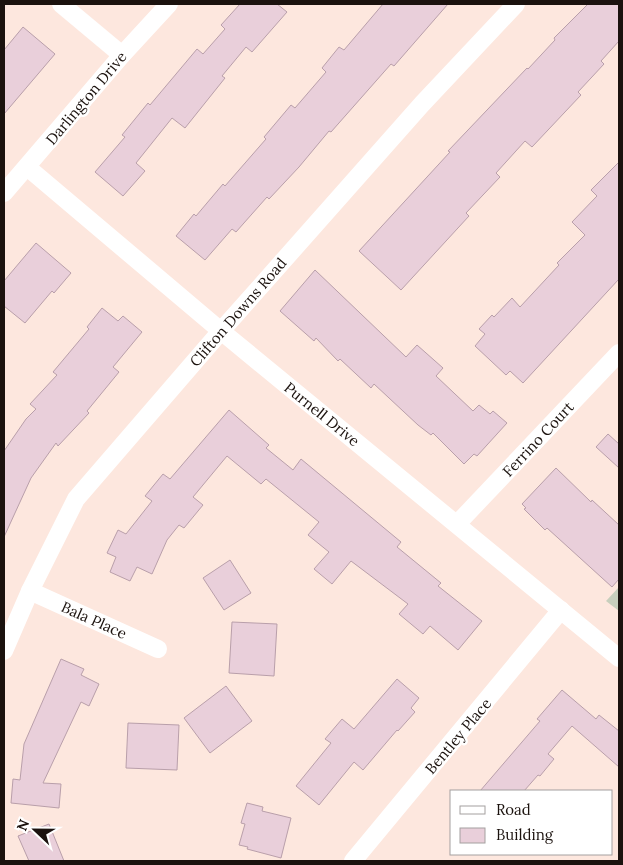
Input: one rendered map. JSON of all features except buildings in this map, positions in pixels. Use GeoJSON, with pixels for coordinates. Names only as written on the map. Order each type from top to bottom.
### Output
{"type":"FeatureCollection","features":[{"type":"Feature","properties":{"kind":"street"},"geometry":{"type":"LineString","coordinates":[[61,4],[122,55]]}},
{"type":"Feature","properties":{"kind":"street","name":"Darlington Drive"},"geometry":{"type":"LineString","coordinates":[[4,193],[122,55],[169,4]]}},
{"type":"Feature","properties":{"kind":"street","name":"Clifton Downs Road"},"geometry":{"type":"LineString","coordinates":[[4,650],[76,498],[422,104],[516,4]]}},
{"type":"Feature","properties":{"kind":"street","name":"Purnell Drive"},"geometry":{"type":"LineString","coordinates":[[27,168],[221,331],[619,658]]}},
{"type":"Feature","properties":{"kind":"street","name":"Ferrino Court"},"geometry":{"type":"LineString","coordinates":[[457,524],[619,353]]}},
{"type":"Feature","properties":{"kind":"street","name":"Bala Place"},"geometry":{"type":"LineString","coordinates":[[30,592],[158,649]]}},
{"type":"Feature","properties":{"kind":"street","name":"Bentley Place"},"geometry":{"type":"LineString","coordinates":[[354,861],[561,610]]}},
{"type":"Feature","properties":{"kind":"green space"},"geometry":{"type":"Polygon","coordinates":[[[619,587],[619,611],[606,601],[619,587]]]}}]}
